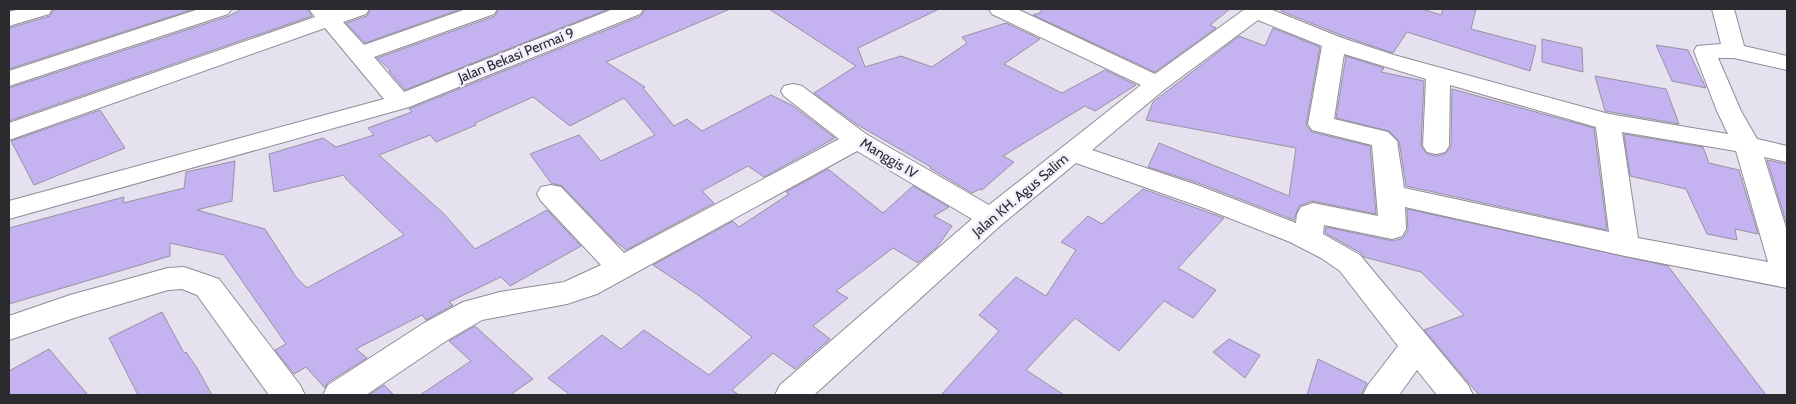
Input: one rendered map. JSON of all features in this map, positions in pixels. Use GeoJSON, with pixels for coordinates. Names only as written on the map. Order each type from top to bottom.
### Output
{"type":"FeatureCollection","features":[{"type":"Feature","properties":{"kind":"street"},"geometry":{"type":"LineString","coordinates":[[9,18],[41,9]]}},
{"type":"Feature","properties":{"kind":"street"},"geometry":{"type":"LineString","coordinates":[[9,79],[220,9]]}},
{"type":"Feature","properties":{"kind":"street"},"geometry":{"type":"LineString","coordinates":[[9,132],[324,14],[358,9]]}},
{"type":"Feature","properties":{"kind":"street"},"geometry":{"type":"LineString","coordinates":[[360,55],[486,9]]}},
{"type":"Feature","properties":{"kind":"street","name":"Jalan Bekasi Permai 9"},"geometry":{"type":"LineString","coordinates":[[9,210],[400,102],[632,9]]}},
{"type":"Feature","properties":{"kind":"street"},"geometry":{"type":"LineString","coordinates":[[1000,9],[1157,84]]}},
{"type":"Feature","properties":{"kind":"street"},"geometry":{"type":"LineString","coordinates":[[1723,9],[1734,51]]}},
{"type":"Feature","properties":{"kind":"street"},"geometry":{"type":"LineString","coordinates":[[1258,10],[1334,43],[1608,122],[1747,145],[1787,154]]}},
{"type":"Feature","properties":{"kind":"street","name":"Jalan KH. Agus Salim"},"geometry":{"type":"LineString","coordinates":[[792,395],[991,218],[1157,84],[1258,10]]}},
{"type":"Feature","properties":{"kind":"street"},"geometry":{"type":"LineString","coordinates":[[324,14],[400,102]]}},
{"type":"Feature","properties":{"kind":"street"},"geometry":{"type":"LineString","coordinates":[[1308,239],[1311,214],[1313,213],[1392,229],[1391,195],[1384,142],[1379,138],[1321,124],[1334,43]]}},
{"type":"Feature","properties":{"kind":"street"},"geometry":{"type":"LineString","coordinates":[[1391,195],[1625,246],[1787,277],[1747,145],[1729,111],[1705,51],[1734,51],[1787,63]]}},
{"type":"Feature","properties":{"kind":"street"},"geometry":{"type":"LineString","coordinates":[[1436,146],[1438,74]]}},
{"type":"Feature","properties":{"kind":"street","name":"Manggis IV"},"geometry":{"type":"LineString","coordinates":[[793,91],[857,140],[991,218]]}},
{"type":"Feature","properties":{"kind":"street"},"geometry":{"type":"LineString","coordinates":[[1608,122],[1625,246]]}},
{"type":"Feature","properties":{"kind":"street"},"geometry":{"type":"LineString","coordinates":[[340,395],[461,316],[474,310],[567,293],[586,286],[857,140]]}},
{"type":"Feature","properties":{"kind":"street"},"geometry":{"type":"LineString","coordinates":[[1072,152],[1219,203],[1308,239],[1350,262],[1456,395]]}},
{"type":"Feature","properties":{"kind":"street"},"geometry":{"type":"LineString","coordinates":[[551,194],[621,268]]}},
{"type":"Feature","properties":{"kind":"street"},"geometry":{"type":"LineString","coordinates":[[9,328],[88,302],[168,279],[184,278],[208,287],[288,395]]}},
{"type":"Feature","properties":{"kind":"street"},"geometry":{"type":"LineString","coordinates":[[1380,395],[1416,346]]}},
{"type":"Feature","properties":{"kind":"building"},"geometry":{"type":"Polygon","coordinates":[[[54,9],[194,9],[9,69],[9,28],[50,16],[54,9]]]}},
{"type":"Feature","properties":{"kind":"building"},"geometry":{"type":"Polygon","coordinates":[[[242,9],[307,9],[312,16],[9,121],[9,88],[229,16],[242,9]]]}},
{"type":"Feature","properties":{"kind":"building"},"geometry":{"type":"Polygon","coordinates":[[[371,9],[461,9],[365,43],[346,23],[367,16],[371,9]]]}},
{"type":"Feature","properties":{"kind":"building"},"geometry":{"type":"Polygon","coordinates":[[[499,9],[609,9],[405,90],[389,71],[391,71],[377,58],[495,16],[499,9]]]}},
{"type":"Feature","properties":{"kind":"building"},"geometry":{"type":"Polygon","coordinates":[[[645,9],[730,9],[606,62],[645,87],[643,88],[674,126],[687,119],[702,131],[771,95],[793,106],[835,138],[764,177],[748,166],[702,191],[714,203],[626,250],[562,186],[551,183],[530,154],[579,135],[601,161],[655,135],[624,98],[570,126],[533,97],[436,142],[430,135],[379,155],[444,214],[475,249],[547,210],[581,246],[510,286],[501,277],[449,302],[453,305],[426,320],[422,315],[356,349],[367,358],[327,383],[325,388],[306,367],[294,374],[275,350],[286,344],[224,255],[170,243],[170,256],[9,304],[9,228],[124,197],[123,203],[184,188],[186,172],[235,161],[232,201],[197,210],[265,229],[296,277],[307,288],[404,235],[344,175],[274,192],[269,154],[323,138],[336,147],[374,135],[368,128],[412,112],[409,109],[641,16],[645,9]]]}},
{"type":"Feature","properties":{"kind":"building"},"geometry":{"type":"Polygon","coordinates":[[[769,9],[939,9],[858,48],[865,67],[901,56],[932,67],[967,43],[962,37],[1006,23],[1040,39],[1004,64],[1062,93],[1105,70],[1136,85],[1095,111],[1085,106],[1003,156],[1014,162],[982,190],[980,189],[972,193],[856,124],[814,93],[856,66],[769,9]]]}},
{"type":"Feature","properties":{"kind":"building"},"geometry":{"type":"Polygon","coordinates":[[[1040,9],[1230,9],[1210,25],[1216,28],[1155,72],[1033,15],[1042,12],[1040,9]]]}},
{"type":"Feature","properties":{"kind":"building"},"geometry":{"type":"Polygon","coordinates":[[[1282,9],[1422,9],[1441,15],[1443,9],[1476,9],[1471,29],[1536,46],[1530,71],[1407,32],[1393,53],[1343,36],[1281,11],[1282,9]]]}},
{"type":"Feature","properties":{"kind":"building"},"geometry":{"type":"Polygon","coordinates":[[[1273,28],[1320,47],[1306,125],[1312,132],[1370,146],[1376,214],[1312,201],[1299,206],[1294,220],[1198,183],[1148,167],[1159,143],[1289,196],[1296,148],[1146,120],[1153,102],[1239,36],[1265,46],[1273,28]]]}},
{"type":"Feature","properties":{"kind":"building"},"geometry":{"type":"Polygon","coordinates":[[[1542,39],[1582,48],[1583,72],[1542,62],[1542,39]]]}},
{"type":"Feature","properties":{"kind":"building"},"geometry":{"type":"Polygon","coordinates":[[[1656,45],[1688,50],[1706,88],[1672,81],[1656,45]]]}},
{"type":"Feature","properties":{"kind":"building"},"geometry":{"type":"Polygon","coordinates":[[[1346,56],[1384,68],[1381,72],[1424,81],[1421,146],[1427,154],[1436,156],[1445,154],[1451,147],[1452,89],[1594,128],[1607,230],[1406,186],[1399,141],[1389,131],[1336,118],[1346,56]]]}},
{"type":"Feature","properties":{"kind":"building"},"geometry":{"type":"Polygon","coordinates":[[[1595,76],[1666,89],[1679,124],[1605,111],[1595,76]]]}},
{"type":"Feature","properties":{"kind":"building"},"geometry":{"type":"Polygon","coordinates":[[[100,110],[125,148],[34,185],[11,141],[100,110]]]}},
{"type":"Feature","properties":{"kind":"building"},"geometry":{"type":"Polygon","coordinates":[[[1624,134],[1703,147],[1709,163],[1739,170],[1758,234],[1735,229],[1737,240],[1707,234],[1686,189],[1630,176],[1624,134]]]}},
{"type":"Feature","properties":{"kind":"building"},"geometry":{"type":"Polygon","coordinates":[[[1767,160],[1787,164],[1787,225],[1767,160]]]}},
{"type":"Feature","properties":{"kind":"building"},"geometry":{"type":"Polygon","coordinates":[[[828,169],[883,213],[913,186],[949,207],[934,216],[952,226],[937,247],[918,263],[893,248],[836,291],[848,298],[813,326],[830,339],[795,369],[773,353],[732,390],[739,395],[570,395],[548,378],[602,335],[621,349],[644,330],[709,375],[752,337],[698,295],[653,265],[733,221],[739,227],[789,194],[786,192],[828,169]]]}},
{"type":"Feature","properties":{"kind":"building"},"geometry":{"type":"Polygon","coordinates":[[[1143,189],[1224,218],[1178,268],[1216,290],[1193,318],[1164,301],[1119,351],[1075,318],[1026,370],[1064,395],[941,395],[999,331],[979,315],[1016,277],[1046,296],[1076,250],[1061,242],[1088,216],[1102,224],[1143,189]]]}},
{"type":"Feature","properties":{"kind":"building"},"geometry":{"type":"Polygon","coordinates":[[[1407,209],[1668,266],[1766,395],[1479,395],[1424,330],[1464,315],[1421,272],[1364,257],[1361,253],[1325,233],[1326,227],[1393,241],[1403,238],[1408,230],[1407,209]]]}},
{"type":"Feature","properties":{"kind":"building"},"geometry":{"type":"Polygon","coordinates":[[[162,312],[184,353],[186,352],[197,368],[212,395],[138,395],[109,338],[162,312]]]}},
{"type":"Feature","properties":{"kind":"building"},"geometry":{"type":"Polygon","coordinates":[[[475,326],[533,379],[510,395],[420,395],[471,361],[449,341],[475,326]]]}},
{"type":"Feature","properties":{"kind":"building"},"geometry":{"type":"Polygon","coordinates":[[[1229,339],[1260,355],[1245,378],[1213,352],[1229,339]]]}},
{"type":"Feature","properties":{"kind":"building"},"geometry":{"type":"Polygon","coordinates":[[[49,349],[88,395],[9,395],[9,371],[49,349]]]}},
{"type":"Feature","properties":{"kind":"building"},"geometry":{"type":"Polygon","coordinates":[[[1318,359],[1367,383],[1361,395],[1307,395],[1318,359]]]}},
{"type":"Feature","properties":{"kind":"building"},"geometry":{"type":"Polygon","coordinates":[[[384,385],[394,395],[369,395],[384,385]]]}}]}
